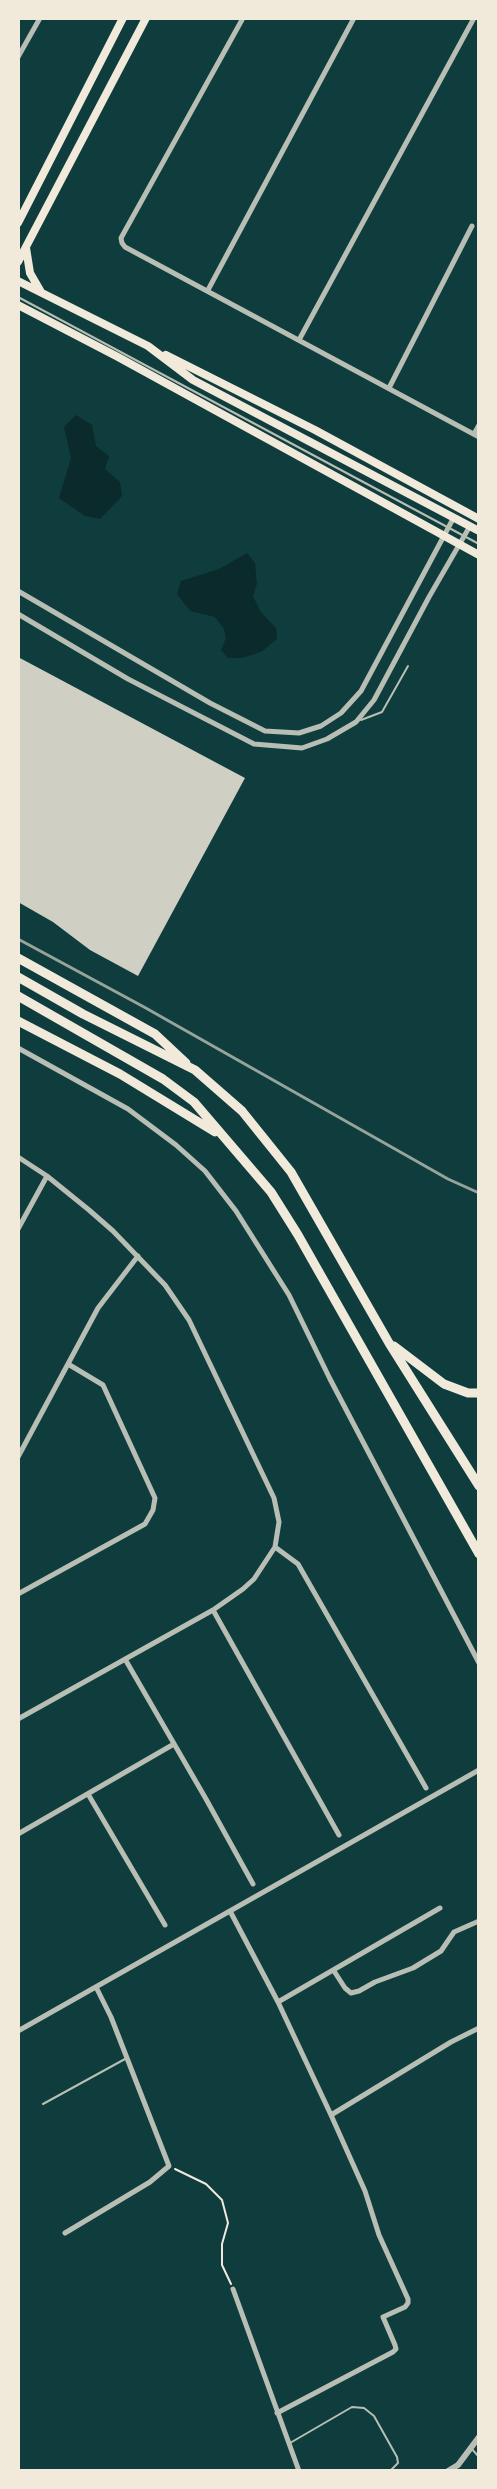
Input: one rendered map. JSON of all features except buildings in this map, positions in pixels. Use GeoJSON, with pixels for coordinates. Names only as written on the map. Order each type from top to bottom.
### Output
{"type":"FeatureCollection","features":[{"type":"Feature","properties":{"kind":"highway"},"geometry":{"type":"LineString","coordinates":[[18,958],[155,1034],[242,1111],[291,1172],[389,1343],[479,1486]]}},
{"type":"Feature","properties":{"kind":"highway"},"geometry":{"type":"LineString","coordinates":[[18,977],[83,1014],[195,1070]]}},
{"type":"Feature","properties":{"kind":"highway"},"geometry":{"type":"LineString","coordinates":[[19,997],[163,1079],[194,1102],[219,1134],[271,1191],[479,1554]]}},
{"type":"Feature","properties":{"kind":"highway"},"geometry":{"type":"LineString","coordinates":[[18,1021],[120,1074],[219,1134]]}},
{"type":"Feature","properties":{"kind":"highway"},"geometry":{"type":"LineString","coordinates":[[389,1343],[444,1384],[468,1393],[479,1393]]}},
{"type":"Feature","properties":{"kind":"main road"},"geometry":{"type":"LineString","coordinates":[[18,223],[123,18]]}},
{"type":"Feature","properties":{"kind":"main road"},"geometry":{"type":"LineString","coordinates":[[18,262],[146,18]]}},
{"type":"Feature","properties":{"kind":"main road"},"geometry":{"type":"LineString","coordinates":[[26,247],[30,273],[42,293]]}},
{"type":"Feature","properties":{"kind":"main road"},"geometry":{"type":"LineString","coordinates":[[18,281],[315,430],[479,519]]}},
{"type":"Feature","properties":{"kind":"main road"},"geometry":{"type":"LineString","coordinates":[[18,306],[118,357],[479,555]]}},
{"type":"Feature","properties":{"kind":"main road"},"geometry":{"type":"LineString","coordinates":[[18,314],[34,314]]}},
{"type":"Feature","properties":{"kind":"main road"},"geometry":{"type":"LineString","coordinates":[[148,346],[193,380],[479,531]]}},
{"type":"Feature","properties":{"kind":"street"},"geometry":{"type":"LineString","coordinates":[[18,57],[39,18]]}},
{"type":"Feature","properties":{"kind":"street"},"geometry":{"type":"LineString","coordinates":[[243,18],[121,238],[125,247],[477,435],[479,425]]}},
{"type":"Feature","properties":{"kind":"street"},"geometry":{"type":"LineString","coordinates":[[207,290],[354,18]]}},
{"type":"Feature","properties":{"kind":"street"},"geometry":{"type":"LineString","coordinates":[[299,340],[474,18]]}},
{"type":"Feature","properties":{"kind":"street"},"geometry":{"type":"LineString","coordinates":[[389,388],[472,226]]}},
{"type":"Feature","properties":{"kind":"street"},"geometry":{"type":"LineString","coordinates":[[18,591],[210,703],[265,731],[299,733],[321,726],[341,713],[361,691],[454,517]]}},
{"type":"Feature","properties":{"kind":"street"},"geometry":{"type":"LineString","coordinates":[[18,614],[128,680],[254,744],[302,748],[327,739],[356,722],[375,700],[470,526]]}},
{"type":"Feature","properties":{"kind":"street"},"geometry":{"type":"LineString","coordinates":[[18,1048],[85,1084],[147,1123],[205,1171],[236,1211],[289,1295],[330,1379],[479,1664]]}},
{"type":"Feature","properties":{"kind":"street"},"geometry":{"type":"LineString","coordinates":[[18,1157],[47,1176],[105,1224],[165,1285],[189,1320],[273,1498],[279,1522],[275,1547],[255,1578],[213,1610],[18,1719]]}},
{"type":"Feature","properties":{"kind":"street"},"geometry":{"type":"LineString","coordinates":[[18,1229],[47,1176]]}},
{"type":"Feature","properties":{"kind":"street"},"geometry":{"type":"LineString","coordinates":[[18,1457],[98,1308],[138,1256]]}},
{"type":"Feature","properties":{"kind":"street"},"geometry":{"type":"LineString","coordinates":[[18,1594],[145,1524],[153,1510],[155,1498],[103,1385],[68,1364]]}},
{"type":"Feature","properties":{"kind":"street"},"geometry":{"type":"LineString","coordinates":[[275,1547],[298,1564],[426,1788]]}},
{"type":"Feature","properties":{"kind":"street"},"geometry":{"type":"LineString","coordinates":[[213,1610],[339,1835]]}},
{"type":"Feature","properties":{"kind":"street"},"geometry":{"type":"LineString","coordinates":[[125,1659],[253,1884]]}},
{"type":"Feature","properties":{"kind":"street"},"geometry":{"type":"LineString","coordinates":[[18,1834],[174,1744]]}},
{"type":"Feature","properties":{"kind":"street"},"geometry":{"type":"LineString","coordinates":[[18,2031],[479,1770]]}},
{"type":"Feature","properties":{"kind":"street"},"geometry":{"type":"LineString","coordinates":[[88,1794],[165,1925]]}},
{"type":"Feature","properties":{"kind":"street"},"geometry":{"type":"LineString","coordinates":[[278,2002],[440,1908]]}},
{"type":"Feature","properties":{"kind":"street"},"geometry":{"type":"LineString","coordinates":[[230,1911],[278,2002],[331,2115],[365,2191],[379,2235],[408,2303],[383,2317],[395,2345],[396,2349],[393,2352],[277,2413]]}},
{"type":"Feature","properties":{"kind":"street"},"geometry":{"type":"LineString","coordinates":[[334,1971],[351,1993],[413,1968],[441,1951],[454,1932],[479,1921]]}},
{"type":"Feature","properties":{"kind":"street"},"geometry":{"type":"LineString","coordinates":[[65,2234],[150,2182],[169,2166],[125,2059],[111,2017],[96,1987]]}},
{"type":"Feature","properties":{"kind":"street"},"geometry":{"type":"LineString","coordinates":[[331,2115],[451,2042],[479,2028]]}},
{"type":"Feature","properties":{"kind":"street"},"geometry":{"type":"LineString","coordinates":[[233,2289],[299,2471]]}},
{"type":"Feature","properties":{"kind":"street"},"geometry":{"type":"LineString","coordinates":[[448,2471],[458,2465],[479,2437]]}},
{"type":"Feature","properties":{"kind":"lane"},"geometry":{"type":"LineString","coordinates":[[18,297],[479,544]]}},
{"type":"Feature","properties":{"kind":"lane"},"geometry":{"type":"LineString","coordinates":[[356,722],[382,711],[408,666]]}},
{"type":"Feature","properties":{"kind":"lane"},"geometry":{"type":"LineString","coordinates":[[44,2104],[125,2059]]}},
{"type":"Feature","properties":{"kind":"lane"},"geometry":{"type":"LineString","coordinates":[[288,2444],[352,2407],[364,2408],[374,2416],[397,2457],[398,2463],[390,2471]]}},
{"type":"Feature","properties":{"kind":"lane"},"geometry":{"type":"LineString","coordinates":[[471,2448],[479,2457]]}},
{"type":"Feature","properties":{"kind":"path"},"geometry":{"type":"LineString","coordinates":[[169,2166],[206,2184],[222,2200],[228,2223],[222,2244],[222,2265],[233,2289]]}},
{"type":"Feature","properties":{"kind":"water"},"geometry":{"type":"Polygon","coordinates":[[[76,415],[92,425],[96,446],[109,456],[105,469],[120,482],[122,496],[100,519],[85,516],[59,498],[71,458],[64,427],[76,415]]]}},
{"type":"Feature","properties":{"kind":"water"},"geometry":{"type":"Polygon","coordinates":[[[247,553],[255,563],[257,584],[253,596],[260,611],[276,628],[277,639],[261,652],[242,658],[228,658],[221,650],[226,638],[224,629],[215,617],[190,611],[177,594],[181,581],[219,569],[247,553]]]}},
{"type":"Feature","properties":{"kind":"railway"},"geometry":{"type":"LineString","coordinates":[[18,939],[144,1007],[448,1179],[479,1193]]}}]}
